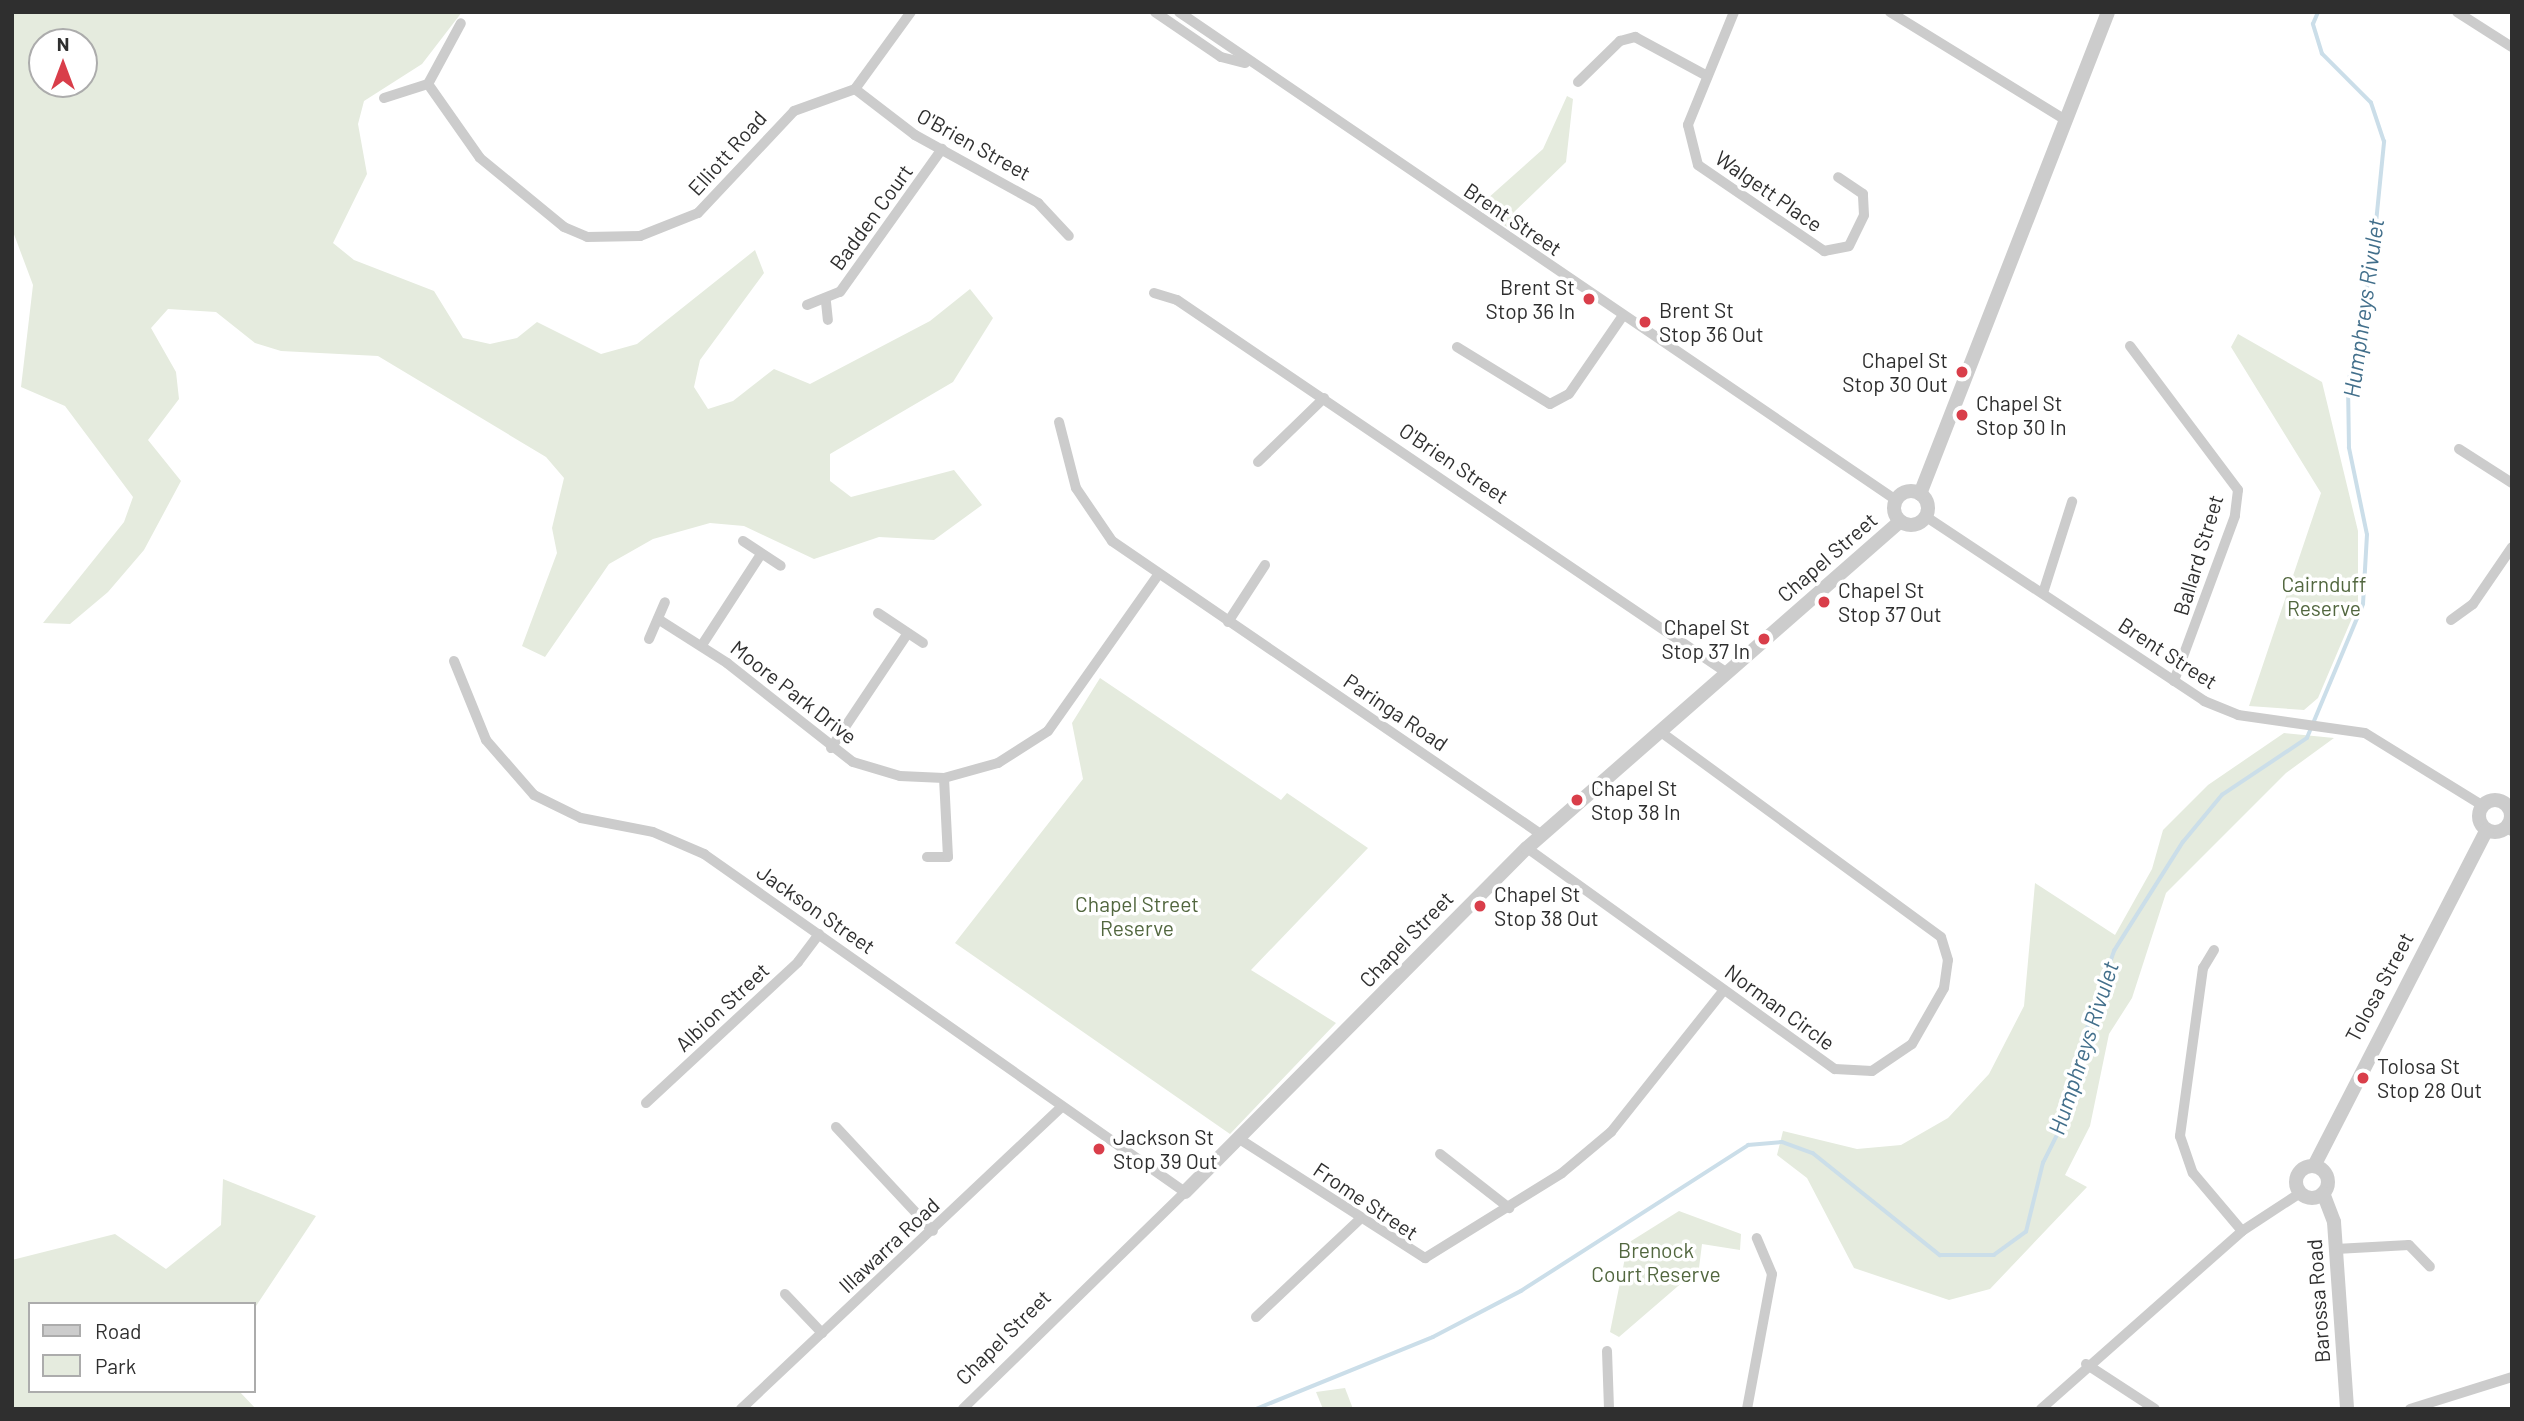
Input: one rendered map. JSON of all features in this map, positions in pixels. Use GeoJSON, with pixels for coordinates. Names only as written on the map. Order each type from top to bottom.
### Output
{"type":"FeatureCollection","features":[{"type":"Feature","properties":{"kind":"street"},"geometry":{"type":"LineString","coordinates":[[855,89],[911,12]]}},
{"type":"Feature","properties":{"kind":"street","name":"Brent Street"},"geometry":{"type":"LineString","coordinates":[[1155,12],[1221,57],[1248,64]]}},
{"type":"Feature","properties":{"kind":"street","name":"Brent Street"},"geometry":{"type":"LineString","coordinates":[[1180,12],[1248,64],[1896,500]]}},
{"type":"Feature","properties":{"kind":"street","name":"Walgett Place"},"geometry":{"type":"LineString","coordinates":[[1734,12],[1688,125],[1693,156],[1706,173],[1816,249],[1834,251],[1854,240],[1865,207],[1860,189],[1838,177]]}},
{"type":"Feature","properties":{"kind":"street"},"geometry":{"type":"LineString","coordinates":[[1890,12],[2067,121]]}},
{"type":"Feature","properties":{"kind":"street"},"geometry":{"type":"LineString","coordinates":[[1920,494],[1909,491],[1896,500],[1900,521],[1917,523],[1925,516],[1920,494],[2108,12]]}},
{"type":"Feature","properties":{"kind":"street"},"geometry":{"type":"LineString","coordinates":[[2457,12],[2512,47]]}},
{"type":"Feature","properties":{"kind":"street"},"geometry":{"type":"LineString","coordinates":[[384,98],[428,84],[461,23]]}},
{"type":"Feature","properties":{"kind":"street"},"geometry":{"type":"LineString","coordinates":[[1578,82],[1620,41],[1635,37],[1707,76]]}},
{"type":"Feature","properties":{"kind":"street","name":"Elliott Road"},"geometry":{"type":"LineString","coordinates":[[428,84],[489,166],[572,232],[599,238],[652,234],[691,219],[794,111],[855,89]]}},
{"type":"Feature","properties":{"kind":"street","name":"O'Brien Street"},"geometry":{"type":"LineString","coordinates":[[855,89],[942,149],[1038,203],[1069,236]]}},
{"type":"Feature","properties":{"kind":"street","name":"Badden Court"},"geometry":{"type":"LineString","coordinates":[[826,302],[861,265],[942,149]]}},
{"type":"Feature","properties":{"kind":"street","name":"O'Brien Street"},"geometry":{"type":"LineString","coordinates":[[1154,293],[1177,300],[1727,673]]}},
{"type":"Feature","properties":{"kind":"street"},"geometry":{"type":"LineString","coordinates":[[807,305],[826,302],[828,320]]}},
{"type":"Feature","properties":{"kind":"street"},"geometry":{"type":"LineString","coordinates":[[1457,347],[1550,404],[1569,394],[1622,317]]}},
{"type":"Feature","properties":{"kind":"street","name":"Ballard Street"},"geometry":{"type":"LineString","coordinates":[[2130,346],[2238,490],[2235,516],[2174,681]]}},
{"type":"Feature","properties":{"kind":"street"},"geometry":{"type":"LineString","coordinates":[[1258,462],[1324,398]]}},
{"type":"Feature","properties":{"kind":"street","name":"Paringa Road"},"geometry":{"type":"LineString","coordinates":[[1059,422],[1070,474],[1089,514],[1112,541],[1158,575],[1542,835]]}},
{"type":"Feature","properties":{"kind":"street"},"geometry":{"type":"LineString","coordinates":[[2459,449],[2512,483]]}},
{"type":"Feature","properties":{"kind":"street"},"geometry":{"type":"LineString","coordinates":[[2043,593],[2072,502]]}},
{"type":"Feature","properties":{"kind":"street","name":"Brent Street"},"geometry":{"type":"LineString","coordinates":[[1925,516],[2174,681],[2221,709],[2292,722],[2330,725],[2387,743],[2483,806]]}},
{"type":"Feature","properties":{"kind":"street","name":"Chapel Street"},"geometry":{"type":"LineString","coordinates":[[963,1409],[1241,1140],[1527,848],[1900,521]]}},
{"type":"Feature","properties":{"kind":"street"},"geometry":{"type":"LineString","coordinates":[[743,541],[781,566]]}},
{"type":"Feature","properties":{"kind":"street"},"geometry":{"type":"LineString","coordinates":[[2451,620],[2473,604],[2512,547]]}},
{"type":"Feature","properties":{"kind":"street"},"geometry":{"type":"LineString","coordinates":[[702,645],[761,554]]}},
{"type":"Feature","properties":{"kind":"street"},"geometry":{"type":"LineString","coordinates":[[1228,622],[1265,565]]}},
{"type":"Feature","properties":{"kind":"street","name":"Moore Park Drive"},"geometry":{"type":"LineString","coordinates":[[658,619],[702,645],[831,748],[876,770],[944,778],[998,763],[1048,731],[1158,575]]}},
{"type":"Feature","properties":{"kind":"street"},"geometry":{"type":"LineString","coordinates":[[649,639],[665,602]]}},
{"type":"Feature","properties":{"kind":"street"},"geometry":{"type":"LineString","coordinates":[[878,613],[923,643]]}},
{"type":"Feature","properties":{"kind":"street"},"geometry":{"type":"LineString","coordinates":[[831,748],[908,633]]}},
{"type":"Feature","properties":{"kind":"street","name":"Jackson Street"},"geometry":{"type":"LineString","coordinates":[[454,661],[486,740],[534,795],[582,818],[688,845],[1185,1192]]}},
{"type":"Feature","properties":{"kind":"street","name":"Norman Circle"},"geometry":{"type":"LineString","coordinates":[[1527,848],[1825,1064],[1863,1073],[1895,1058],[1922,1032],[1939,1002],[1948,960],[1933,928],[1660,731]]}},
{"type":"Feature","properties":{"kind":"street"},"geometry":{"type":"LineString","coordinates":[[927,857],[954,856],[944,778]]}},
{"type":"Feature","properties":{"kind":"street"},"geometry":{"type":"LineString","coordinates":[[2508,798],[2511,815],[2509,830],[2487,830],[2480,821],[2483,806],[2508,798]]}},
{"type":"Feature","properties":{"kind":"street","name":"Tolosa Street"},"geometry":{"type":"LineString","coordinates":[[2300,1193],[2297,1175],[2314,1166],[2487,830]]}},
{"type":"Feature","properties":{"kind":"street","name":"Albion Street"},"geometry":{"type":"LineString","coordinates":[[646,1103],[798,962],[819,934]]}},
{"type":"Feature","properties":{"kind":"street"},"geometry":{"type":"LineString","coordinates":[[2214,950],[2203,968],[2180,1136],[2193,1173],[2242,1231]]}},
{"type":"Feature","properties":{"kind":"street","name":"Frome Street"},"geometry":{"type":"LineString","coordinates":[[1241,1140],[1360,1220],[1425,1258],[1509,1208],[1618,1124],[1723,990]]}},
{"type":"Feature","properties":{"kind":"street","name":"Illawarra Road"},"geometry":{"type":"LineString","coordinates":[[741,1409],[933,1231],[1061,1107]]}},
{"type":"Feature","properties":{"kind":"street"},"geometry":{"type":"LineString","coordinates":[[836,1127],[933,1231]]}},
{"type":"Feature","properties":{"kind":"street"},"geometry":{"type":"LineString","coordinates":[[1440,1154],[1509,1208]]}},
{"type":"Feature","properties":{"kind":"street","name":"Barossa Road"},"geometry":{"type":"LineString","coordinates":[[2314,1166],[2328,1179],[2323,1194],[2336,1249],[2347,1409]]}},
{"type":"Feature","properties":{"kind":"street"},"geometry":{"type":"LineString","coordinates":[[2041,1409],[2086,1364],[2242,1231],[2300,1193],[2323,1194]]}},
{"type":"Feature","properties":{"kind":"street"},"geometry":{"type":"LineString","coordinates":[[1256,1317],[1360,1220]]}},
{"type":"Feature","properties":{"kind":"street"},"geometry":{"type":"LineString","coordinates":[[1747,1409],[1772,1274],[1757,1238]]}},
{"type":"Feature","properties":{"kind":"street"},"geometry":{"type":"LineString","coordinates":[[2336,1249],[2409,1245],[2430,1267]]}},
{"type":"Feature","properties":{"kind":"street"},"geometry":{"type":"LineString","coordinates":[[785,1294],[822,1333]]}},
{"type":"Feature","properties":{"kind":"street"},"geometry":{"type":"LineString","coordinates":[[1607,1351],[1609,1409]]}},
{"type":"Feature","properties":{"kind":"street"},"geometry":{"type":"LineString","coordinates":[[2086,1364],[2155,1409]]}},
{"type":"Feature","properties":{"kind":"street"},"geometry":{"type":"LineString","coordinates":[[2410,1409],[2512,1377]]}},
{"type":"Feature","properties":{"kind":"green space"},"geometry":{"type":"Polygon","coordinates":[[[12,12],[462,12],[422,64],[364,101],[358,124],[367,174],[333,243],[354,260],[434,291],[463,338],[490,344],[517,338],[537,322],[601,354],[637,344],[755,250],[764,273],[700,360],[694,387],[708,409],[733,401],[774,369],[810,384],[930,321],[970,289],[993,318],[953,382],[830,454],[830,481],[851,497],[954,470],[982,505],[934,540],[879,537],[814,559],[744,526],[710,523],[653,539],[609,564],[545,657],[522,646],[557,553],[552,528],[564,478],[546,457],[378,356],[281,351],[255,343],[216,312],[168,309],[151,328],[176,372],[179,399],[148,440],[181,481],[144,550],[108,592],[70,624],[43,623],[124,522],[133,497],[65,406],[21,387],[33,285],[12,229],[12,12]]]}},
{"type":"Feature","properties":{"kind":"green space"},"geometry":{"type":"Polygon","coordinates":[[[1567,96],[1573,99],[1566,162],[1513,213],[1507,227],[1478,207],[1543,149],[1567,96]]]}},
{"type":"Feature","properties":{"kind":"green space","name":"Cairnduff Reserve"},"geometry":{"type":"Polygon","coordinates":[[[2238,334],[2322,382],[2358,531],[2358,604],[2318,698],[2304,710],[2249,706],[2321,493],[2231,347],[2238,334]]]}},
{"type":"Feature","properties":{"kind":"green space","name":"Chapel Street Reserve"},"geometry":{"type":"Polygon","coordinates":[[[1100,678],[1281,800],[1287,793],[1368,848],[1251,970],[1336,1023],[1230,1134],[955,943],[1083,779],[1072,723],[1100,678]]]}},
{"type":"Feature","properties":{"kind":"green space"},"geometry":{"type":"Polygon","coordinates":[[[2284,733],[2334,738],[2286,773],[2166,893],[2132,998],[2109,1034],[2090,1126],[2065,1175],[2087,1187],[1990,1289],[1949,1300],[1854,1268],[1807,1178],[1777,1155],[1783,1131],[1857,1149],[1901,1145],[1948,1118],[1989,1074],[2024,1006],[2035,883],[2115,935],[2152,869],[2163,830],[2208,785],[2284,733]]]}},
{"type":"Feature","properties":{"kind":"green space"},"geometry":{"type":"Polygon","coordinates":[[[223,1179],[316,1216],[256,1306],[256,1302],[28,1302],[28,1393],[241,1393],[256,1409],[12,1409],[12,1260],[115,1234],[166,1269],[221,1225],[223,1179]]]}},
{"type":"Feature","properties":{"kind":"green space","name":"Brenock Court Reserve"},"geometry":{"type":"Polygon","coordinates":[[[1679,1211],[1741,1234],[1740,1250],[1702,1244],[1699,1268],[1619,1337],[1610,1332],[1628,1243],[1679,1211]]]}},
{"type":"Feature","properties":{"kind":"green space"},"geometry":{"type":"Polygon","coordinates":[[[1345,1388],[1353,1409],[1323,1409],[1316,1392],[1345,1388]]]}},
{"type":"Feature","properties":{"kind":"waterway","name":"Humphreys Rivulet"},"geometry":{"type":"LineString","coordinates":[[1256,1409],[1433,1337],[1521,1291],[1748,1145],[1782,1142],[1813,1153],[1940,1255],[1994,1255],[2026,1232],[2043,1163],[2062,1125],[2069,1079],[2114,951],[2183,842],[2222,795],[2307,738],[2363,604],[2367,535],[2349,448],[2348,385],[2372,263],[2384,142],[2371,103],[2322,54],[2313,24],[2318,12]]}},
{"type":"Feature","properties":{"kind":"place","name":"Brent St Stop 36 In"},"geometry":{"type":"Point","coordinates":[1589,299]}},
{"type":"Feature","properties":{"kind":"place","name":"Brent St Stop 36 Out"},"geometry":{"type":"Point","coordinates":[1645,322]}},
{"type":"Feature","properties":{"kind":"place","name":"Chapel St Stop 30 Out"},"geometry":{"type":"Point","coordinates":[1962,372]}},
{"type":"Feature","properties":{"kind":"place","name":"Chapel St Stop 30 In"},"geometry":{"type":"Point","coordinates":[1962,415]}},
{"type":"Feature","properties":{"kind":"place","name":"Chapel St Stop 37 Out"},"geometry":{"type":"Point","coordinates":[1824,602]}},
{"type":"Feature","properties":{"kind":"place","name":"Chapel St Stop 37 In"},"geometry":{"type":"Point","coordinates":[1764,639]}},
{"type":"Feature","properties":{"kind":"place","name":"Chapel St Stop 38 In"},"geometry":{"type":"Point","coordinates":[1577,800]}},
{"type":"Feature","properties":{"kind":"place","name":"Chapel St Stop 38 Out"},"geometry":{"type":"Point","coordinates":[1480,906]}},
{"type":"Feature","properties":{"kind":"place","name":"Tolosa St Stop 28 Out"},"geometry":{"type":"Point","coordinates":[2363,1078]}},
{"type":"Feature","properties":{"kind":"place","name":"Jackson St Stop 39 Out"},"geometry":{"type":"Point","coordinates":[1099,1149]}}]}
